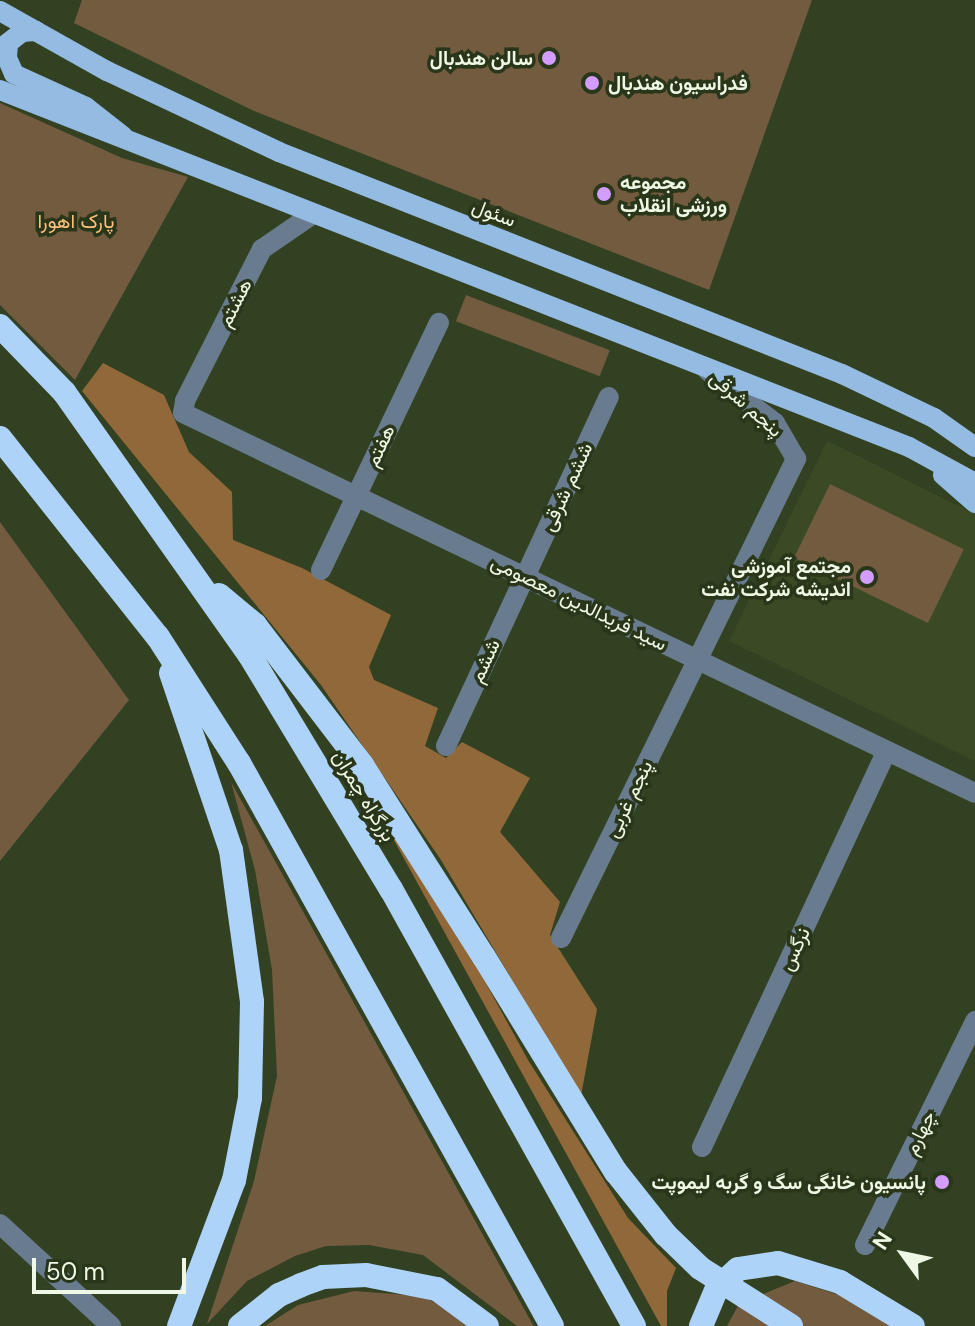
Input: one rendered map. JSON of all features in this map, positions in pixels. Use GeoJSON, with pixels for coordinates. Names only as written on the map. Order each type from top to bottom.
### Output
{"type":"FeatureCollection","features":[{"type":"Feature","properties":{"kind":"highway","name":"بزرگراه چمران"},"geometry":{"type":"LineString","coordinates":[[0,326],[64,392],[199,578],[391,889],[634,1326]]}},
{"type":"Feature","properties":{"kind":"highway"},"geometry":{"type":"LineString","coordinates":[[0,438],[158,637],[239,763],[552,1326]]}},
{"type":"Feature","properties":{"kind":"highway"},"geometry":{"type":"LineString","coordinates":[[199,578],[255,625],[292,670],[406,827],[616,1172],[666,1235],[712,1276],[791,1326]]}},
{"type":"Feature","properties":{"kind":"highway"},"geometry":{"type":"LineString","coordinates":[[158,637],[231,850],[252,1002],[250,1098],[220,1228],[179,1326]]}},
{"type":"Feature","properties":{"kind":"highway"},"geometry":{"type":"LineString","coordinates":[[701,1326],[717,1288],[738,1269],[778,1263],[840,1282],[913,1326]]}},
{"type":"Feature","properties":{"kind":"highway"},"geometry":{"type":"LineString","coordinates":[[240,1326],[279,1295],[323,1277],[405,1279],[437,1289],[487,1326]]}},
{"type":"Feature","properties":{"kind":"main road","name":"سئول"},"geometry":{"type":"LineString","coordinates":[[0,11],[279,152],[842,374],[934,418],[975,447]]}},
{"type":"Feature","properties":{"kind":"main road"},"geometry":{"type":"LineString","coordinates":[[36,31],[22,32],[8,43],[7,58],[14,74],[98,114],[130,142]]}},
{"type":"Feature","properties":{"kind":"main road"},"geometry":{"type":"LineString","coordinates":[[0,90],[909,447],[975,483]]}},
{"type":"Feature","properties":{"kind":"main road"},"geometry":{"type":"LineString","coordinates":[[934,418],[975,438]]}},
{"type":"Feature","properties":{"kind":"main road"},"geometry":{"type":"LineString","coordinates":[[909,447],[975,503]]}},
{"type":"Feature","properties":{"kind":"street","name":"هشتم"},"geometry":{"type":"LineString","coordinates":[[183,413],[185,401],[262,249],[313,214]]}},
{"type":"Feature","properties":{"kind":"street","name":"هفتم"},"geometry":{"type":"LineString","coordinates":[[321,570],[439,323]]}},
{"type":"Feature","properties":{"kind":"street","name":"پنجم شرقی"},"geometry":{"type":"LineString","coordinates":[[697,660],[796,459],[775,423],[701,366]]}},
{"type":"Feature","properties":{"kind":"street","name":"ششم شرقی"},"geometry":{"type":"LineString","coordinates":[[525,577],[609,397]]}},
{"type":"Feature","properties":{"kind":"street","name":"سید فریدالدین معصومی"},"geometry":{"type":"LineString","coordinates":[[183,413],[975,793]]}},
{"type":"Feature","properties":{"kind":"street","name":"ششم"},"geometry":{"type":"LineString","coordinates":[[446,746],[525,577]]}},
{"type":"Feature","properties":{"kind":"street","name":"پنجم غربی"},"geometry":{"type":"LineString","coordinates":[[561,938],[697,660]]}},
{"type":"Feature","properties":{"kind":"street","name":"نرگس"},"geometry":{"type":"LineString","coordinates":[[702,1147],[887,751]]}},
{"type":"Feature","properties":{"kind":"street","name":"چهارم"},"geometry":{"type":"LineString","coordinates":[[865,1245],[975,1021]]}},
{"type":"Feature","properties":{"kind":"street"},"geometry":{"type":"LineString","coordinates":[[5,1237],[107,1325]]}},
{"type":"Feature","properties":{"kind":"shaded area"},"geometry":{"type":"Polygon","coordinates":[[[103,363],[164,395],[189,452],[232,492],[233,540],[302,568],[391,615],[369,667],[374,680],[438,708],[425,746],[446,758],[462,742],[530,778],[500,832],[560,902],[550,935],[597,1009],[581,1096],[441,860],[321,685],[82,391],[103,363]]]}},
{"type":"Feature","properties":{"kind":"shaded area","name":"مجتمع آموزشی اندیشه شرکت نفت"},"geometry":{"type":"Polygon","coordinates":[[[827,441],[975,514],[975,761],[729,641],[827,441]]]}},
{"type":"Feature","properties":{"kind":"shaded area"},"geometry":{"type":"Polygon","coordinates":[[[363,784],[449,916],[528,1060],[628,1218],[676,1268],[667,1291],[667,1326],[661,1326],[363,784]]]}},
{"type":"Feature","properties":{"kind":"green space","name":"مجموعه ورزشی انقلاب"},"geometry":{"type":"Polygon","coordinates":[[[82,0],[812,0],[709,290],[254,111],[74,23],[82,0]]]}},
{"type":"Feature","properties":{"kind":"green space","name":"پارک اهورا"},"geometry":{"type":"Polygon","coordinates":[[[0,103],[122,158],[188,177],[75,380],[0,305],[0,103]]]}},
{"type":"Feature","properties":{"kind":"green space"},"geometry":{"type":"Polygon","coordinates":[[[466,295],[610,350],[600,376],[456,321],[466,295]]]}},
{"type":"Feature","properties":{"kind":"green space"},"geometry":{"type":"Polygon","coordinates":[[[830,484],[964,549],[928,623],[794,558],[830,484]]]}},
{"type":"Feature","properties":{"kind":"green space"},"geometry":{"type":"Polygon","coordinates":[[[0,522],[129,700],[0,861],[0,522]]]}},
{"type":"Feature","properties":{"kind":"green space"},"geometry":{"type":"Polygon","coordinates":[[[231,782],[534,1326],[517,1326],[423,1255],[369,1245],[326,1246],[295,1256],[247,1281],[207,1324],[254,1181],[277,1076],[272,970],[255,870],[231,782]]]}},
{"type":"Feature","properties":{"kind":"green space"},"geometry":{"type":"Polygon","coordinates":[[[795,1281],[839,1295],[897,1326],[727,1326],[739,1304],[795,1281]]]}},
{"type":"Feature","properties":{"kind":"green space"},"geometry":{"type":"Polygon","coordinates":[[[354,1291],[422,1296],[481,1326],[265,1326],[298,1305],[354,1291]]]}},
{"type":"Feature","properties":{"kind":"place","name":"سالن هندبال"},"geometry":{"type":"Point","coordinates":[549,58]}},
{"type":"Feature","properties":{"kind":"place","name":"فدراسیون هندبال"},"geometry":{"type":"Point","coordinates":[592,83]}},
{"type":"Feature","properties":{"kind":"place","name":"مجموعه ورزشی انقلاب"},"geometry":{"type":"Point","coordinates":[604,194]}},
{"type":"Feature","properties":{"kind":"place","name":"مجتمع آموزشی اندیشه شرکت نفت"},"geometry":{"type":"Point","coordinates":[867,577]}},
{"type":"Feature","properties":{"kind":"place","name":"پانسیون خانگی سگ و گربه لیموپت"},"geometry":{"type":"Point","coordinates":[942,1182]}}]}
